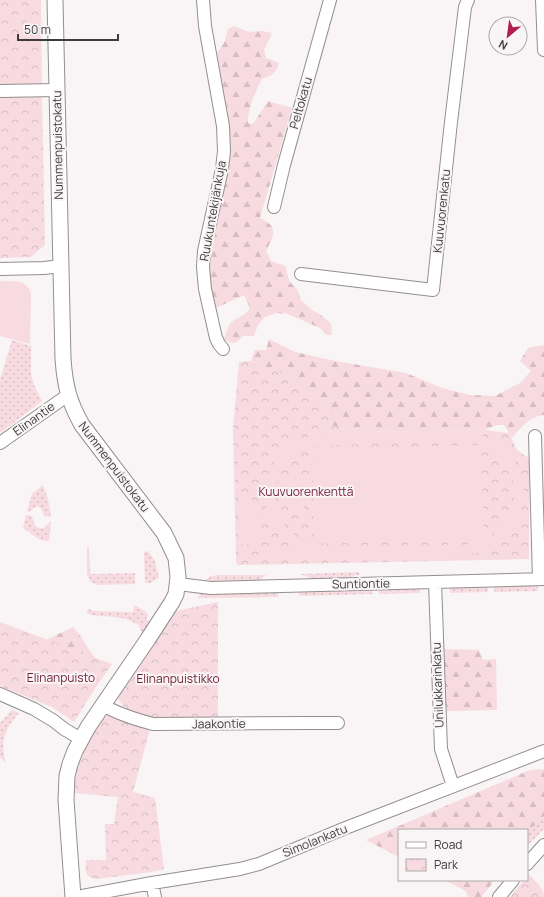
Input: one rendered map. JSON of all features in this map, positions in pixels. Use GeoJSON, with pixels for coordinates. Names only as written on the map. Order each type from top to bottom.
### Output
{"type":"FeatureCollection","features":[{"type":"Feature","properties":{"kind":"street","name":"Nummenpuistokatu"},"geometry":{"type":"LineString","coordinates":[[55,0],[63,363],[65,383],[75,414],[82,425],[164,533],[176,558],[178,577],[176,594],[168,608],[81,739],[70,764],[66,788],[67,825],[73,897]]}},
{"type":"Feature","properties":{"kind":"street","name":"Ruukuntekijänkuja"},"geometry":{"type":"LineString","coordinates":[[203,0],[205,26],[223,126],[224,151],[222,169],[204,251],[203,277],[216,338],[223,349]]}},
{"type":"Feature","properties":{"kind":"street","name":"Peltokatu"},"geometry":{"type":"LineString","coordinates":[[274,207],[284,165],[330,0]]}},
{"type":"Feature","properties":{"kind":"street","name":"Kuuvuorenkatu"},"geometry":{"type":"LineString","coordinates":[[301,274],[433,290],[465,7],[468,0]]}},
{"type":"Feature","properties":{"kind":"street"},"geometry":{"type":"LineString","coordinates":[[542,0],[544,50]]}},
{"type":"Feature","properties":{"kind":"street"},"geometry":{"type":"LineString","coordinates":[[0,91],[57,90]]}},
{"type":"Feature","properties":{"kind":"street"},"geometry":{"type":"LineString","coordinates":[[0,269],[61,266]]}},
{"type":"Feature","properties":{"kind":"street","name":"Elinantie"},"geometry":{"type":"LineString","coordinates":[[0,443],[68,394]]}},
{"type":"Feature","properties":{"kind":"street"},"geometry":{"type":"LineString","coordinates":[[535,436],[542,579]]}},
{"type":"Feature","properties":{"kind":"street","name":"Suntiontie"},"geometry":{"type":"LineString","coordinates":[[178,584],[211,588],[542,579]]}},
{"type":"Feature","properties":{"kind":"street","name":"Unilukkarinkatu"},"geometry":{"type":"LineString","coordinates":[[435,582],[441,749],[453,786]]}},
{"type":"Feature","properties":{"kind":"street"},"geometry":{"type":"LineString","coordinates":[[0,694],[34,709],[81,739]]}},
{"type":"Feature","properties":{"kind":"street","name":"Jaakontie"},"geometry":{"type":"LineString","coordinates":[[103,705],[153,724],[338,723]]}},
{"type":"Feature","properties":{"kind":"street","name":"Simolankatu"},"geometry":{"type":"LineString","coordinates":[[77,897],[240,869],[259,864],[544,751]]}},
{"type":"Feature","properties":{"kind":"street"},"geometry":{"type":"LineString","coordinates":[[528,863],[544,845]]}},
{"type":"Feature","properties":{"kind":"street"},"geometry":{"type":"LineString","coordinates":[[498,897],[512,881]]}},
{"type":"Feature","properties":{"kind":"street"},"geometry":{"type":"LineString","coordinates":[[152,883],[155,897]]}},
{"type":"Feature","properties":{"kind":"green space"},"geometry":{"type":"Polygon","coordinates":[[[0,0],[41,0],[45,245],[31,257],[0,258],[0,0]]]}},
{"type":"Feature","properties":{"kind":"green space"},"geometry":{"type":"Polygon","coordinates":[[[234,26],[249,32],[262,31],[272,33],[264,50],[266,58],[279,63],[273,74],[262,79],[254,95],[248,117],[248,123],[253,124],[268,101],[292,108],[260,218],[270,225],[273,232],[273,236],[266,251],[271,261],[286,266],[290,282],[297,289],[301,300],[331,324],[332,335],[327,335],[320,328],[288,314],[276,313],[265,317],[258,325],[254,336],[243,336],[234,343],[224,339],[231,322],[245,314],[250,308],[244,295],[216,308],[209,287],[209,267],[212,246],[231,152],[228,114],[217,53],[224,43],[228,29],[234,26]]]}},
{"type":"Feature","properties":{"kind":"green space"},"geometry":{"type":"Polygon","coordinates":[[[0,281],[18,282],[29,288],[31,293],[30,344],[0,336],[0,281]]]}},
{"type":"Feature","properties":{"kind":"green space"},"geometry":{"type":"Polygon","coordinates":[[[269,339],[295,352],[335,361],[406,373],[442,388],[470,395],[495,396],[520,383],[531,371],[520,361],[528,348],[544,345],[544,415],[529,420],[512,438],[504,425],[497,425],[485,430],[357,432],[334,426],[328,418],[332,410],[283,374],[251,361],[255,350],[266,350],[269,339]]]}},
{"type":"Feature","properties":{"kind":"green space"},"geometry":{"type":"Polygon","coordinates":[[[12,340],[31,346],[31,374],[34,385],[42,401],[0,433],[0,380],[12,340]]]}},
{"type":"Feature","properties":{"kind":"green space","name":"Kuuvuorenkenttä"},"geometry":{"type":"Polygon","coordinates":[[[251,361],[283,374],[333,410],[328,418],[334,426],[357,432],[485,430],[509,433],[517,450],[529,458],[529,559],[237,565],[233,428],[239,362],[251,361]]]}},
{"type":"Feature","properties":{"kind":"green space"},"geometry":{"type":"Polygon","coordinates":[[[464,432],[477,434],[494,441],[502,446],[509,454],[515,462],[520,474],[523,486],[523,499],[517,522],[501,541],[487,549],[472,554],[260,560],[260,549],[293,548],[277,533],[270,522],[266,509],[266,484],[270,471],[284,450],[295,442],[306,437],[318,435],[464,432]],[[462,440],[318,446],[300,452],[288,462],[277,483],[277,506],[280,517],[287,527],[299,538],[309,543],[321,546],[464,545],[485,540],[497,532],[506,521],[512,508],[514,494],[513,480],[508,467],[500,456],[481,443],[462,440]]]}},
{"type":"Feature","properties":{"kind":"green space"},"geometry":{"type":"Polygon","coordinates":[[[481,445],[484,539],[314,544],[312,449],[481,445]]]}},
{"type":"Feature","properties":{"kind":"green space"},"geometry":{"type":"Polygon","coordinates":[[[288,480],[304,480],[304,513],[288,513],[288,480]]]}},
{"type":"Feature","properties":{"kind":"green space"},"geometry":{"type":"Polygon","coordinates":[[[43,485],[48,499],[51,517],[44,516],[42,509],[38,506],[29,512],[27,511],[32,494],[43,485]]]}},
{"type":"Feature","properties":{"kind":"green space"},"geometry":{"type":"Polygon","coordinates":[[[257,500],[259,544],[240,545],[238,501],[257,500]]]}},
{"type":"Feature","properties":{"kind":"green space"},"geometry":{"type":"Polygon","coordinates":[[[26,515],[32,516],[35,525],[39,528],[44,528],[51,522],[49,541],[38,539],[23,528],[26,515]]]}},
{"type":"Feature","properties":{"kind":"green space"},"geometry":{"type":"Polygon","coordinates":[[[87,547],[89,547],[90,574],[135,573],[135,584],[97,585],[91,582],[87,574],[87,547]]]}},
{"type":"Feature","properties":{"kind":"green space"},"geometry":{"type":"Polygon","coordinates":[[[148,551],[155,561],[159,578],[150,583],[145,583],[144,552],[148,551]]]}},
{"type":"Feature","properties":{"kind":"green space"},"geometry":{"type":"Polygon","coordinates":[[[359,572],[359,575],[355,575],[348,579],[313,580],[301,574],[359,572]]]}},
{"type":"Feature","properties":{"kind":"green space"},"geometry":{"type":"Polygon","coordinates":[[[220,575],[266,575],[258,581],[205,582],[210,577],[220,575]]]}},
{"type":"Feature","properties":{"kind":"green space"},"geometry":{"type":"Polygon","coordinates":[[[538,585],[538,591],[494,592],[494,586],[538,585]]]}},
{"type":"Feature","properties":{"kind":"green space"},"geometry":{"type":"Polygon","coordinates":[[[488,586],[488,592],[450,593],[450,588],[488,586]]]}},
{"type":"Feature","properties":{"kind":"green space"},"geometry":{"type":"Polygon","coordinates":[[[420,588],[420,593],[379,594],[379,589],[420,588]]]}},
{"type":"Feature","properties":{"kind":"green space"},"geometry":{"type":"Polygon","coordinates":[[[372,589],[373,594],[299,596],[299,591],[372,589]]]}},
{"type":"Feature","properties":{"kind":"green space"},"geometry":{"type":"Polygon","coordinates":[[[278,591],[278,597],[198,598],[200,593],[278,591]]]}},
{"type":"Feature","properties":{"kind":"green space","name":"Elinanpuistikko"},"geometry":{"type":"Polygon","coordinates":[[[218,602],[218,717],[155,719],[131,711],[124,707],[118,697],[176,611],[218,602]]]}},
{"type":"Feature","properties":{"kind":"green space"},"geometry":{"type":"Polygon","coordinates":[[[135,605],[148,615],[146,619],[149,621],[143,632],[141,631],[139,625],[126,619],[87,613],[89,609],[92,611],[133,612],[135,605]]]}},
{"type":"Feature","properties":{"kind":"green space","name":"Elinanpuisto"},"geometry":{"type":"Polygon","coordinates":[[[0,622],[112,664],[74,722],[52,707],[0,686],[0,622]]]}},
{"type":"Feature","properties":{"kind":"green space"},"geometry":{"type":"Polygon","coordinates":[[[73,627],[102,669],[103,676],[89,685],[44,641],[73,627]]]}},
{"type":"Feature","properties":{"kind":"green space"},"geometry":{"type":"Polygon","coordinates":[[[443,649],[479,650],[483,660],[496,659],[497,710],[443,710],[443,649]]]}},
{"type":"Feature","properties":{"kind":"green space"},"geometry":{"type":"Polygon","coordinates":[[[12,710],[19,713],[10,725],[5,736],[3,748],[6,763],[0,757],[0,723],[12,710]]]}},
{"type":"Feature","properties":{"kind":"green space"},"geometry":{"type":"Polygon","coordinates":[[[107,716],[150,729],[133,792],[155,798],[164,869],[152,872],[96,879],[87,875],[86,860],[106,860],[105,824],[114,824],[118,797],[73,793],[78,767],[84,751],[100,723],[107,716]]]}},
{"type":"Feature","properties":{"kind":"green space"},"geometry":{"type":"Polygon","coordinates":[[[544,769],[544,816],[528,832],[528,829],[398,829],[398,856],[366,840],[530,770],[544,769]]]}},
{"type":"Feature","properties":{"kind":"green space"},"geometry":{"type":"Polygon","coordinates":[[[544,816],[544,829],[528,845],[528,832],[544,816]]]}},
{"type":"Feature","properties":{"kind":"green space"},"geometry":{"type":"Polygon","coordinates":[[[528,874],[541,887],[544,893],[544,897],[510,897],[523,881],[528,881],[528,874]]]}},
{"type":"Feature","properties":{"kind":"green space"},"geometry":{"type":"Polygon","coordinates":[[[446,881],[493,881],[481,897],[468,897],[466,891],[446,881]]]}}]}
